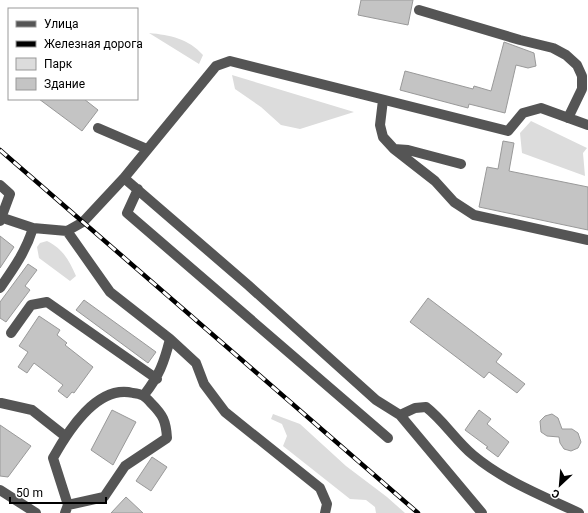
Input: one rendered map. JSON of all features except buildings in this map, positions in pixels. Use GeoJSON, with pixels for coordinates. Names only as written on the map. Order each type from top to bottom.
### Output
{"type":"FeatureCollection","features":[{"type":"Feature","properties":{"kind":"street"},"geometry":{"type":"LineString","coordinates":[[419,10],[520,40],[553,48],[566,54],[577,65],[585,87],[568,118]]}},
{"type":"Feature","properties":{"kind":"street"},"geometry":{"type":"LineString","coordinates":[[0,185],[10,194],[0,219],[33,228],[67,231],[83,222],[124,178],[216,66],[230,61],[508,131],[523,113],[541,108],[588,125]]}},
{"type":"Feature","properties":{"kind":"street"},"geometry":{"type":"LineString","coordinates":[[383,100],[380,125],[383,137],[394,149],[434,181],[454,202],[474,215],[588,240]]}},
{"type":"Feature","properties":{"kind":"street"},"geometry":{"type":"LineString","coordinates":[[98,128],[147,150]]}},
{"type":"Feature","properties":{"kind":"street"},"geometry":{"type":"LineString","coordinates":[[394,149],[408,150],[461,164]]}},
{"type":"Feature","properties":{"kind":"street"},"geometry":{"type":"LineString","coordinates":[[124,178],[248,284],[376,400],[400,415],[482,513]]}},
{"type":"Feature","properties":{"kind":"street"},"geometry":{"type":"LineString","coordinates":[[138,189],[127,213],[388,438]]}},
{"type":"Feature","properties":{"kind":"street"},"geometry":{"type":"LineString","coordinates":[[0,288],[19,261],[29,242],[33,228]]}},
{"type":"Feature","properties":{"kind":"street"},"geometry":{"type":"LineString","coordinates":[[67,231],[110,292],[170,339],[196,363],[204,384],[225,412],[320,488],[326,504],[326,512]]}},
{"type":"Feature","properties":{"kind":"street"},"geometry":{"type":"LineString","coordinates":[[11,333],[31,305],[47,302],[157,379]]}},
{"type":"Feature","properties":{"kind":"street"},"geometry":{"type":"LineString","coordinates":[[144,395],[157,379],[164,363],[170,339]]}},
{"type":"Feature","properties":{"kind":"street"},"geometry":{"type":"LineString","coordinates":[[124,391],[144,395],[158,410],[166,424],[166,438],[125,466],[104,497],[66,509],[53,458],[65,436],[80,416],[105,396],[124,391]]}},
{"type":"Feature","properties":{"kind":"street"},"geometry":{"type":"LineString","coordinates":[[1,403],[32,410],[65,436]]}},
{"type":"Feature","properties":{"kind":"street"},"geometry":{"type":"LineString","coordinates":[[400,415],[415,408],[426,407],[438,417],[457,441],[474,456],[506,478],[579,513]]}},
{"type":"Feature","properties":{"kind":"street"},"geometry":{"type":"LineString","coordinates":[[0,490],[36,513]]}},
{"type":"Feature","properties":{"kind":"green space"},"geometry":{"type":"Polygon","coordinates":[[[149,33],[172,37],[192,45],[203,55],[199,64],[149,33]]]}},
{"type":"Feature","properties":{"kind":"green space"},"geometry":{"type":"Polygon","coordinates":[[[232,75],[354,112],[300,129],[281,125],[261,107],[235,89],[232,75]]]}},
{"type":"Feature","properties":{"kind":"green space"},"geometry":{"type":"Polygon","coordinates":[[[531,121],[587,148],[583,153],[585,176],[522,153],[520,133],[531,121]]]}},
{"type":"Feature","properties":{"kind":"green space"},"geometry":{"type":"Polygon","coordinates":[[[47,241],[61,251],[71,265],[76,276],[70,281],[39,258],[37,247],[40,243],[47,241]]]}},
{"type":"Feature","properties":{"kind":"green space"},"geometry":{"type":"Polygon","coordinates":[[[273,414],[300,424],[346,466],[387,497],[405,513],[376,513],[375,507],[366,500],[350,499],[283,446],[287,436],[282,424],[271,419],[273,414]]]}},
{"type":"Feature","properties":{"kind":"railway"},"geometry":{"type":"LineString","coordinates":[[0,150],[418,513]]}}]}
